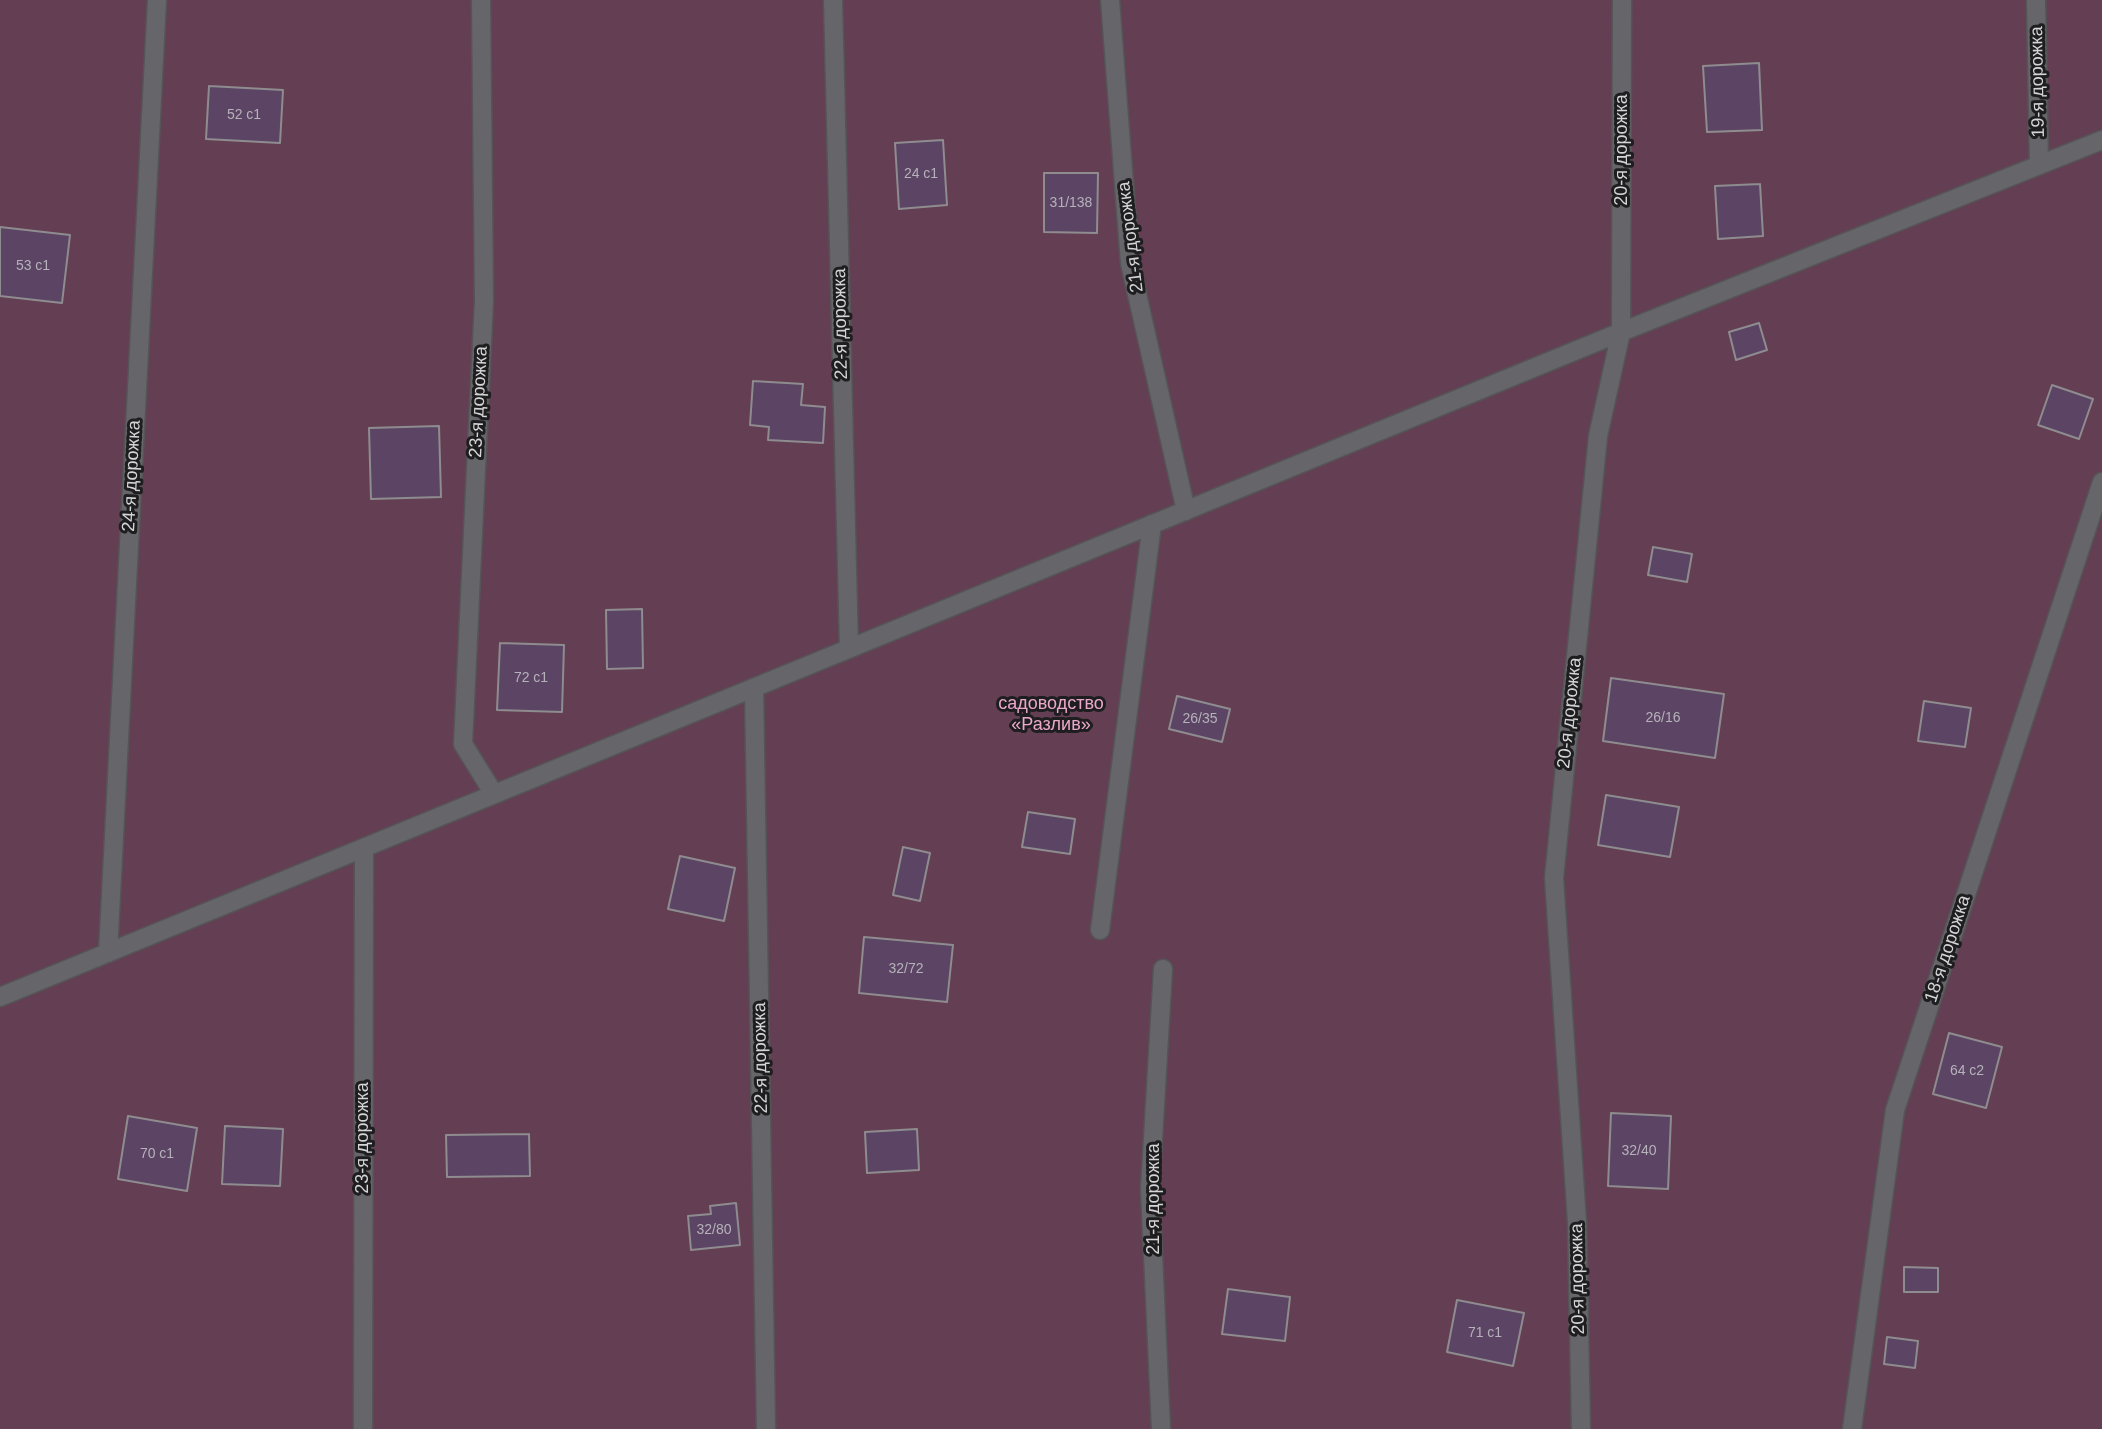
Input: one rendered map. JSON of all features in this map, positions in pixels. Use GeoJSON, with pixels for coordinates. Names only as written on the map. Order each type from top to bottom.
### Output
{"type":"FeatureCollection","features":[{"type":"Feature","properties":{"kind":"street","name":"24-я дорожка"},"geometry":{"type":"LineString","coordinates":[[108,953],[157,0]]}},
{"type":"Feature","properties":{"kind":"street","name":"23-я дорожка"},"geometry":{"type":"LineString","coordinates":[[481,0],[484,300],[463,744],[494,794]]}},
{"type":"Feature","properties":{"kind":"street","name":"22-я дорожка"},"geometry":{"type":"LineString","coordinates":[[833,0],[849,649]]}},
{"type":"Feature","properties":{"kind":"street","name":"21-я дорожка"},"geometry":{"type":"LineString","coordinates":[[1110,0],[1130,264],[1186,510]]}},
{"type":"Feature","properties":{"kind":"street","name":"20-я дорожка"},"geometry":{"type":"LineString","coordinates":[[1581,1429],[1577,1222],[1554,878],[1598,436],[1621,332],[1622,0]]}},
{"type":"Feature","properties":{"kind":"street","name":"19-я дорожка"},"geometry":{"type":"LineString","coordinates":[[2036,0],[2039,165]]}},
{"type":"Feature","properties":{"kind":"street"},"geometry":{"type":"LineString","coordinates":[[0,997],[1621,332],[2102,140]]}},
{"type":"Feature","properties":{"kind":"street","name":"18-я дорожка"},"geometry":{"type":"LineString","coordinates":[[1852,1429],[1895,1110],[2102,482]]}},
{"type":"Feature","properties":{"kind":"street"},"geometry":{"type":"LineString","coordinates":[[1100,930],[1152,524]]}},
{"type":"Feature","properties":{"kind":"street","name":"22-я дорожка"},"geometry":{"type":"LineString","coordinates":[[754,688],[766,1429]]}},
{"type":"Feature","properties":{"kind":"street","name":"23-я дорожка"},"geometry":{"type":"LineString","coordinates":[[363,1429],[364,848]]}},
{"type":"Feature","properties":{"kind":"street","name":"21-я дорожка"},"geometry":{"type":"LineString","coordinates":[[1161,1429],[1150,1189],[1163,969]]}},
{"type":"Feature","properties":{"kind":"green space","name":"садоводство «Разлив»"},"geometry":{"type":"Polygon","coordinates":[[[0,0],[2102,0],[2102,1429],[0,1429],[0,0]]]}},
{"type":"Feature","properties":{"kind":"building"},"geometry":{"type":"Polygon","coordinates":[[[1759,63],[1762,130],[1707,132],[1703,66],[1759,63]]]}},
{"type":"Feature","properties":{"kind":"building"},"geometry":{"type":"Polygon","coordinates":[[[209,86],[283,90],[280,143],[206,139],[209,86]]]}},
{"type":"Feature","properties":{"kind":"building"},"geometry":{"type":"Polygon","coordinates":[[[943,140],[947,205],[899,209],[895,143],[943,140]]]}},
{"type":"Feature","properties":{"kind":"building"},"geometry":{"type":"Polygon","coordinates":[[[1044,173],[1098,173],[1097,233],[1044,232],[1044,173]]]}},
{"type":"Feature","properties":{"kind":"building"},"geometry":{"type":"Polygon","coordinates":[[[1760,184],[1763,236],[1718,239],[1715,186],[1760,184]]]}},
{"type":"Feature","properties":{"kind":"building"},"geometry":{"type":"Polygon","coordinates":[[[0,227],[70,235],[62,303],[0,296],[0,227]]]}},
{"type":"Feature","properties":{"kind":"building"},"geometry":{"type":"Polygon","coordinates":[[[1759,323],[1767,350],[1736,360],[1729,332],[1759,323]]]}},
{"type":"Feature","properties":{"kind":"building"},"geometry":{"type":"Polygon","coordinates":[[[753,381],[803,384],[801,405],[825,407],[823,443],[768,440],[769,427],[750,425],[753,381]]]}},
{"type":"Feature","properties":{"kind":"building"},"geometry":{"type":"Polygon","coordinates":[[[2052,385],[2093,399],[2079,439],[2038,425],[2052,385]]]}},
{"type":"Feature","properties":{"kind":"building"},"geometry":{"type":"Polygon","coordinates":[[[439,426],[441,497],[371,499],[369,428],[439,426]]]}},
{"type":"Feature","properties":{"kind":"building"},"geometry":{"type":"Polygon","coordinates":[[[1653,547],[1692,554],[1687,582],[1648,575],[1653,547]]]}},
{"type":"Feature","properties":{"kind":"building"},"geometry":{"type":"Polygon","coordinates":[[[642,609],[643,668],[607,669],[606,610],[642,609]]]}},
{"type":"Feature","properties":{"kind":"building"},"geometry":{"type":"Polygon","coordinates":[[[500,643],[564,645],[562,712],[497,710],[500,643]]]}},
{"type":"Feature","properties":{"kind":"building"},"geometry":{"type":"Polygon","coordinates":[[[1611,678],[1724,694],[1715,758],[1603,741],[1611,678]]]}},
{"type":"Feature","properties":{"kind":"building"},"geometry":{"type":"Polygon","coordinates":[[[1177,696],[1230,709],[1222,742],[1169,729],[1177,696]]]}},
{"type":"Feature","properties":{"kind":"building"},"geometry":{"type":"Polygon","coordinates":[[[1924,701],[1971,708],[1965,747],[1918,741],[1924,701]]]}},
{"type":"Feature","properties":{"kind":"building"},"geometry":{"type":"Polygon","coordinates":[[[1606,795],[1679,807],[1670,857],[1598,845],[1606,795]]]}},
{"type":"Feature","properties":{"kind":"building"},"geometry":{"type":"Polygon","coordinates":[[[1028,812],[1075,819],[1070,854],[1022,847],[1028,812]]]}},
{"type":"Feature","properties":{"kind":"building"},"geometry":{"type":"Polygon","coordinates":[[[903,847],[930,853],[920,901],[893,895],[903,847]]]}},
{"type":"Feature","properties":{"kind":"building"},"geometry":{"type":"Polygon","coordinates":[[[680,856],[735,868],[724,921],[668,909],[680,856]]]}},
{"type":"Feature","properties":{"kind":"building"},"geometry":{"type":"Polygon","coordinates":[[[864,937],[953,945],[947,1002],[859,993],[864,937]]]}},
{"type":"Feature","properties":{"kind":"building"},"geometry":{"type":"Polygon","coordinates":[[[1949,1033],[2002,1047],[1986,1108],[1933,1094],[1949,1033]]]}},
{"type":"Feature","properties":{"kind":"building"},"geometry":{"type":"Polygon","coordinates":[[[1611,1113],[1671,1116],[1668,1189],[1608,1186],[1611,1113]]]}},
{"type":"Feature","properties":{"kind":"building"},"geometry":{"type":"Polygon","coordinates":[[[128,1116],[197,1128],[187,1191],[118,1179],[128,1116]]]}},
{"type":"Feature","properties":{"kind":"building"},"geometry":{"type":"Polygon","coordinates":[[[225,1126],[283,1129],[280,1186],[222,1184],[225,1126]]]}},
{"type":"Feature","properties":{"kind":"building"},"geometry":{"type":"Polygon","coordinates":[[[917,1129],[919,1170],[867,1173],[865,1132],[917,1129]]]}},
{"type":"Feature","properties":{"kind":"building"},"geometry":{"type":"Polygon","coordinates":[[[529,1134],[530,1176],[447,1177],[446,1135],[529,1134]]]}},
{"type":"Feature","properties":{"kind":"building"},"geometry":{"type":"Polygon","coordinates":[[[736,1203],[740,1245],[691,1250],[688,1216],[711,1214],[710,1206],[736,1203]]]}},
{"type":"Feature","properties":{"kind":"building"},"geometry":{"type":"Polygon","coordinates":[[[1904,1267],[1938,1268],[1938,1292],[1904,1292],[1904,1267]]]}},
{"type":"Feature","properties":{"kind":"building"},"geometry":{"type":"Polygon","coordinates":[[[1228,1289],[1290,1297],[1285,1341],[1222,1334],[1228,1289]]]}},
{"type":"Feature","properties":{"kind":"building"},"geometry":{"type":"Polygon","coordinates":[[[1457,1300],[1524,1313],[1513,1366],[1447,1352],[1457,1300]]]}},
{"type":"Feature","properties":{"kind":"building"},"geometry":{"type":"Polygon","coordinates":[[[1887,1337],[1918,1341],[1915,1368],[1884,1364],[1887,1337]]]}}]}
